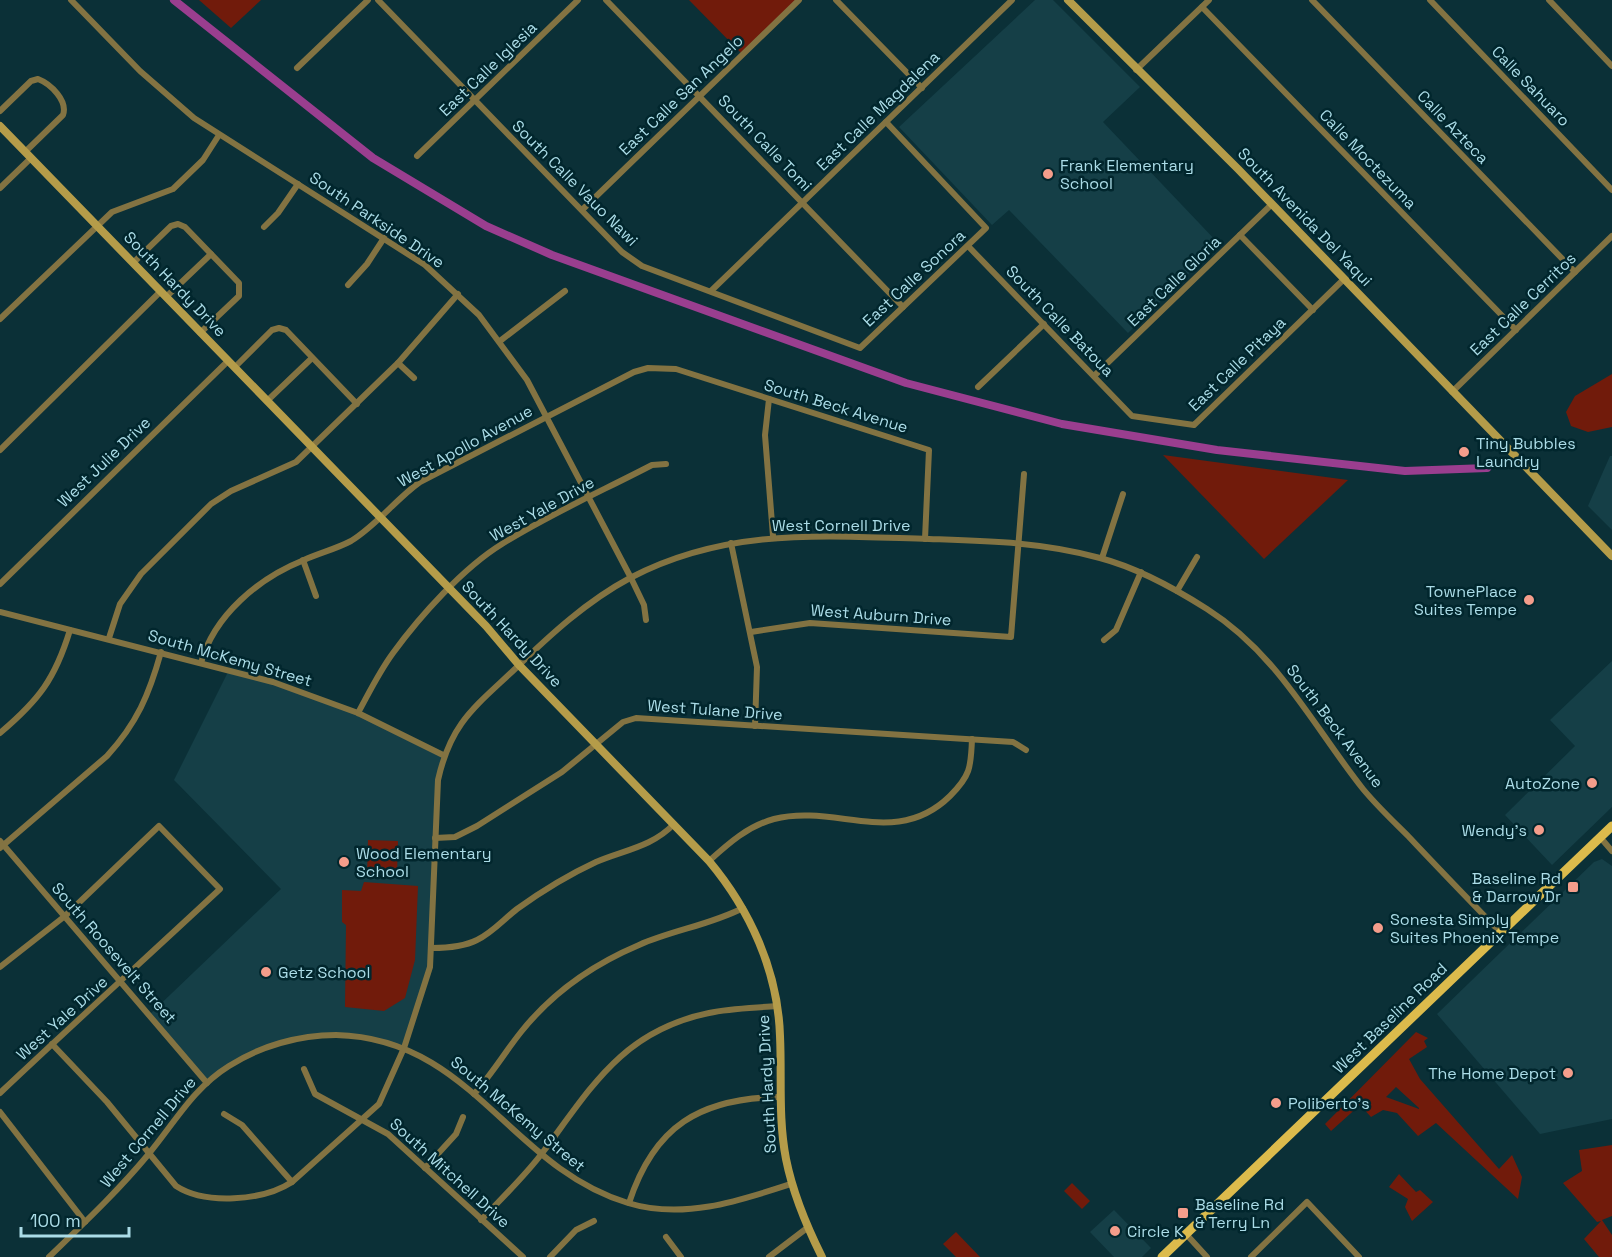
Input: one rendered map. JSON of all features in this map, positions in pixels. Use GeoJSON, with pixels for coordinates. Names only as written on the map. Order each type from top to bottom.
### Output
{"type":"FeatureCollection","features":[{"type":"Feature","properties":{"kind":"main road","name":"West Baseline Road"},"geometry":{"type":"LineString","coordinates":[[1162,1257],[1612,826]]}},
{"type":"Feature","properties":{"kind":"street","name":"South Parkside Drive"},"geometry":{"type":"LineString","coordinates":[[71,0],[166,96],[219,135],[425,265],[458,294],[500,341],[527,380],[631,578],[644,605],[646,620]]}},
{"type":"Feature","properties":{"kind":"street"},"geometry":{"type":"LineString","coordinates":[[297,68],[368,0]]}},
{"type":"Feature","properties":{"kind":"street","name":"South Calle Vauo Nawi"},"geometry":{"type":"LineString","coordinates":[[378,0],[622,252],[642,266],[860,348]]}},
{"type":"Feature","properties":{"kind":"street","name":"East Calle Iglesia"},"geometry":{"type":"LineString","coordinates":[[417,156],[578,0]]}},
{"type":"Feature","properties":{"kind":"street","name":"South Calle Tomi"},"geometry":{"type":"LineString","coordinates":[[606,0],[903,306]]}},
{"type":"Feature","properties":{"kind":"street","name":"East Calle San Angelo"},"geometry":{"type":"LineString","coordinates":[[582,210],[799,0]]}},
{"type":"Feature","properties":{"kind":"street"},"geometry":{"type":"LineString","coordinates":[[836,0],[922,88]]}},
{"type":"Feature","properties":{"kind":"street","name":"East Calle Magdalena"},"geometry":{"type":"LineString","coordinates":[[711,291],[1012,0]]}},
{"type":"Feature","properties":{"kind":"street","name":"South Avenida Del Yaqui"},"geometry":{"type":"LineString","coordinates":[[1068,0],[1272,204],[1612,556]]}},
{"type":"Feature","properties":{"kind":"street"},"geometry":{"type":"LineString","coordinates":[[1136,70],[1209,0]]}},
{"type":"Feature","properties":{"kind":"street","name":"Calle Azteca"},"geometry":{"type":"LineString","coordinates":[[1312,0],[1575,272]]}},
{"type":"Feature","properties":{"kind":"street","name":"Calle Sahuaro"},"geometry":{"type":"LineString","coordinates":[[1430,0],[1612,190]]}},
{"type":"Feature","properties":{"kind":"street"},"geometry":{"type":"LineString","coordinates":[[1549,0],[1612,66]]}},
{"type":"Feature","properties":{"kind":"street","name":"Calle Moctezuma"},"geometry":{"type":"LineString","coordinates":[[1202,7],[1516,330]]}},
{"type":"Feature","properties":{"kind":"street"},"geometry":{"type":"LineString","coordinates":[[0,111],[31,81],[38,79],[44,81],[63,101],[66,108],[63,115],[0,189]]}},
{"type":"Feature","properties":{"kind":"street","name":"East Calle Sonora"},"geometry":{"type":"LineString","coordinates":[[860,348],[986,228],[886,122]]}},
{"type":"Feature","properties":{"kind":"street","name":"South Hardy Drive"},"geometry":{"type":"LineString","coordinates":[[0,126],[450,589],[502,643],[519,665],[710,861],[743,908],[766,959],[777,1006],[782,1135],[792,1184],[807,1228],[822,1257]]}},
{"type":"Feature","properties":{"kind":"street"},"geometry":{"type":"LineString","coordinates":[[0,319],[96,225],[122,207],[173,189],[203,159],[219,135]]}},
{"type":"Feature","properties":{"kind":"street"},"geometry":{"type":"LineString","coordinates":[[264,227],[278,213],[298,184]]}},
{"type":"Feature","properties":{"kind":"street","name":"East Calle Gloria"},"geometry":{"type":"LineString","coordinates":[[1094,376],[1272,204]]}},
{"type":"Feature","properties":{"kind":"street"},"geometry":{"type":"LineString","coordinates":[[133,263],[171,226],[178,224],[185,227],[239,283],[241,289],[239,296],[200,333]]}},
{"type":"Feature","properties":{"kind":"street"},"geometry":{"type":"LineString","coordinates":[[1240,235],[1313,310]]}},
{"type":"Feature","properties":{"kind":"street","name":"East Calle Cerritos"},"geometry":{"type":"LineString","coordinates":[[1452,392],[1612,236]]}},
{"type":"Feature","properties":{"kind":"street"},"geometry":{"type":"LineString","coordinates":[[348,285],[367,264],[384,238]]}},
{"type":"Feature","properties":{"kind":"street","name":"South Calle Batoua"},"geometry":{"type":"LineString","coordinates":[[968,246],[1132,416]]}},
{"type":"Feature","properties":{"kind":"street"},"geometry":{"type":"LineString","coordinates":[[0,450],[163,294],[211,254]]}},
{"type":"Feature","properties":{"kind":"street","name":"East Calle Pitaya"},"geometry":{"type":"LineString","coordinates":[[1132,416],[1194,424],[1344,279]]}},
{"type":"Feature","properties":{"kind":"street"},"geometry":{"type":"LineString","coordinates":[[500,341],[565,291]]}},
{"type":"Feature","properties":{"kind":"street"},"geometry":{"type":"LineString","coordinates":[[109,638],[120,604],[141,574],[211,504],[231,491],[296,462],[398,363],[458,294]]}},
{"type":"Feature","properties":{"kind":"street"},"geometry":{"type":"LineString","coordinates":[[978,387],[1044,324]]}},
{"type":"Feature","properties":{"kind":"street"},"geometry":{"type":"LineString","coordinates":[[235,367],[272,330],[279,328],[286,330],[357,405]]}},
{"type":"Feature","properties":{"kind":"street"},"geometry":{"type":"LineString","coordinates":[[267,401],[312,358]]}},
{"type":"Feature","properties":{"kind":"street","name":"West Julie Drive"},"geometry":{"type":"LineString","coordinates":[[0,584],[13,568],[228,361]]}},
{"type":"Feature","properties":{"kind":"street"},"geometry":{"type":"LineString","coordinates":[[398,363],[414,378]]}},
{"type":"Feature","properties":{"kind":"street","name":"West Apollo Avenue"},"geometry":{"type":"LineString","coordinates":[[201,663],[207,641],[216,626],[256,587],[276,573],[351,541],[420,482],[634,372],[648,368]]}},
{"type":"Feature","properties":{"kind":"street","name":"South Beck Avenue"},"geometry":{"type":"LineString","coordinates":[[648,368],[676,369],[929,450],[925,539]]}},
{"type":"Feature","properties":{"kind":"street"},"geometry":{"type":"LineString","coordinates":[[769,399],[765,435],[773,536]]}},
{"type":"Feature","properties":{"kind":"street","name":"West Yale Drive"},"geometry":{"type":"LineString","coordinates":[[358,713],[392,655],[422,617],[500,545],[652,465],[666,464]]}},
{"type":"Feature","properties":{"kind":"street"},"geometry":{"type":"LineString","coordinates":[[1018,542],[1024,474]]}},
{"type":"Feature","properties":{"kind":"street"},"geometry":{"type":"LineString","coordinates":[[1102,558],[1123,494]]}},
{"type":"Feature","properties":{"kind":"street","name":"West Cornell Drive"},"geometry":{"type":"LineString","coordinates":[[49,1257],[149,1154],[190,1098],[207,1083],[245,1057],[299,1038],[321,1035],[364,1037],[404,1048],[425,986],[432,948],[438,780],[443,755],[454,730],[469,712],[585,607],[631,578],[698,551],[773,536],[824,535],[1018,542]]}},
{"type":"Feature","properties":{"kind":"street","name":"South Beck Avenue"},"geometry":{"type":"LineString","coordinates":[[1018,542],[1065,549],[1102,558],[1141,573],[1177,591],[1235,629],[1275,668],[1364,790],[1501,933]]}},
{"type":"Feature","properties":{"kind":"street","name":"West Auburn Drive"},"geometry":{"type":"LineString","coordinates":[[751,632],[810,623],[1011,637],[1018,542]]}},
{"type":"Feature","properties":{"kind":"street"},"geometry":{"type":"LineString","coordinates":[[731,543],[758,675],[755,726]]}},
{"type":"Feature","properties":{"kind":"street"},"geometry":{"type":"LineString","coordinates":[[1177,591],[1197,557]]}},
{"type":"Feature","properties":{"kind":"street"},"geometry":{"type":"LineString","coordinates":[[303,560],[316,596]]}},
{"type":"Feature","properties":{"kind":"street"},"geometry":{"type":"LineString","coordinates":[[1104,640],[1116,630],[1141,573]]}},
{"type":"Feature","properties":{"kind":"street","name":"South McKemy Street"},"geometry":{"type":"LineString","coordinates":[[0,612],[109,638],[273,682],[358,713],[443,755]]}},
{"type":"Feature","properties":{"kind":"street"},"geometry":{"type":"LineString","coordinates":[[0,733],[40,696],[51,681],[70,630]]}},
{"type":"Feature","properties":{"kind":"street"},"geometry":{"type":"LineString","coordinates":[[1,845],[107,756],[122,739],[150,693],[161,652]]}},
{"type":"Feature","properties":{"kind":"street","name":"West Tulane Drive"},"geometry":{"type":"LineString","coordinates":[[435,838],[455,837],[477,826],[562,772],[622,722],[636,718],[1013,742],[1026,750]]}},
{"type":"Feature","properties":{"kind":"street"},"geometry":{"type":"LineString","coordinates":[[710,861],[742,833],[774,819],[802,816],[899,823],[922,817],[941,804],[969,775],[972,739]]}},
{"type":"Feature","properties":{"kind":"street"},"geometry":{"type":"LineString","coordinates":[[432,948],[454,947],[480,939],[516,910],[566,877],[598,861],[646,845],[661,837],[674,825]]}},
{"type":"Feature","properties":{"kind":"street","name":"West Yale Drive"},"geometry":{"type":"LineString","coordinates":[[0,1093],[84,1012],[121,982],[220,889],[159,826],[65,916]]}},
{"type":"Feature","properties":{"kind":"street"},"geometry":{"type":"LineString","coordinates":[[1600,837],[1612,851]]}},
{"type":"Feature","properties":{"kind":"street","name":"South Roosevelt Street"},"geometry":{"type":"LineString","coordinates":[[1,845],[65,916],[207,1083]]}},
{"type":"Feature","properties":{"kind":"street"},"geometry":{"type":"LineString","coordinates":[[474,1094],[522,1031],[558,994],[578,979],[640,945],[717,921],[743,908]]}},
{"type":"Feature","properties":{"kind":"street"},"geometry":{"type":"LineString","coordinates":[[0,967],[65,916]]}},
{"type":"Feature","properties":{"kind":"street"},"geometry":{"type":"LineString","coordinates":[[482,1220],[541,1154],[583,1094],[614,1060],[646,1039],[678,1023],[709,1013],[777,1006]]}},
{"type":"Feature","properties":{"kind":"street"},"geometry":{"type":"LineString","coordinates":[[52,1044],[107,1102],[176,1186],[198,1197],[265,1195],[278,1192],[292,1182],[364,1119],[384,1095],[404,1048]]}},
{"type":"Feature","properties":{"kind":"street","name":"South McKemy Street"},"geometry":{"type":"LineString","coordinates":[[404,1048],[436,1063],[541,1154],[581,1184],[629,1203],[667,1209],[692,1209],[722,1205],[792,1184]]}},
{"type":"Feature","properties":{"kind":"street","name":"South Mitchell Drive"},"geometry":{"type":"LineString","coordinates":[[304,1069],[315,1094],[388,1134],[523,1257]]}},
{"type":"Feature","properties":{"kind":"street"},"geometry":{"type":"LineString","coordinates":[[629,1203],[648,1157],[676,1126],[707,1108],[729,1101],[780,1097]]}},
{"type":"Feature","properties":{"kind":"street"},"geometry":{"type":"LineString","coordinates":[[0,1112],[85,1222]]}},
{"type":"Feature","properties":{"kind":"street"},"geometry":{"type":"LineString","coordinates":[[224,1114],[242,1125],[292,1182]]}},
{"type":"Feature","properties":{"kind":"street"},"geometry":{"type":"LineString","coordinates":[[425,1168],[456,1134],[463,1117]]}},
{"type":"Feature","properties":{"kind":"street"},"geometry":{"type":"LineString","coordinates":[[1251,1257],[1307,1202],[1359,1257]]}},
{"type":"Feature","properties":{"kind":"street"},"geometry":{"type":"LineString","coordinates":[[550,1257],[576,1230],[594,1221]]}},
{"type":"Feature","properties":{"kind":"street"},"geometry":{"type":"LineString","coordinates":[[769,1257],[807,1228]]}},
{"type":"Feature","properties":{"kind":"street"},"geometry":{"type":"LineString","coordinates":[[1186,1234],[1207,1257]]}},
{"type":"Feature","properties":{"kind":"street"},"geometry":{"type":"LineString","coordinates":[[666,1237],[681,1257]]}},
{"type":"Feature","properties":{"kind":"shaded area"},"geometry":{"type":"Polygon","coordinates":[[[199,0],[261,0],[231,28],[199,0]]]}},
{"type":"Feature","properties":{"kind":"shaded area"},"geometry":{"type":"Polygon","coordinates":[[[689,0],[799,0],[742,54],[689,0]]]}},
{"type":"Feature","properties":{"kind":"shaded area","name":"Frank Elementary School"},"geometry":{"type":"Polygon","coordinates":[[[1035,0],[1053,0],[1140,87],[1103,122],[1219,244],[1128,333],[1009,210],[992,225],[899,127],[1035,0]]]}},
{"type":"Feature","properties":{"kind":"shaded area"},"geometry":{"type":"Polygon","coordinates":[[[1612,374],[1612,427],[1588,432],[1571,426],[1566,412],[1575,396],[1612,374]]]}},
{"type":"Feature","properties":{"kind":"shaded area"},"geometry":{"type":"Polygon","coordinates":[[[1163,455],[1348,480],[1264,559],[1163,455]]]}},
{"type":"Feature","properties":{"kind":"shaded area"},"geometry":{"type":"Polygon","coordinates":[[[1610,456],[1612,456],[1612,530],[1588,506],[1610,456]]]}},
{"type":"Feature","properties":{"kind":"shaded area"},"geometry":{"type":"Polygon","coordinates":[[[1612,661],[1612,807],[1552,865],[1505,815],[1575,746],[1550,720],[1612,661]]]}},
{"type":"Feature","properties":{"kind":"shaded area","name":"Wood Elementary School"},"geometry":{"type":"Polygon","coordinates":[[[229,670],[323,699],[443,755],[438,780],[430,967],[404,1048],[364,1037],[299,1038],[245,1057],[207,1083],[149,1015],[281,889],[174,780],[229,670]]]}},
{"type":"Feature","properties":{"kind":"shaded area"},"geometry":{"type":"Polygon","coordinates":[[[368,840],[398,841],[397,876],[367,876],[368,840]]]}},
{"type":"Feature","properties":{"kind":"shaded area"},"geometry":{"type":"Polygon","coordinates":[[[1602,859],[1612,866],[1612,1119],[1540,1134],[1437,1014],[1594,862],[1602,859]]]}},
{"type":"Feature","properties":{"kind":"shaded area"},"geometry":{"type":"Polygon","coordinates":[[[364,882],[418,886],[415,960],[405,998],[384,1011],[345,1007],[346,925],[342,922],[342,890],[361,891],[364,882]]]}},
{"type":"Feature","properties":{"kind":"shaded area"},"geometry":{"type":"Polygon","coordinates":[[[1416,1032],[1428,1038],[1424,1041],[1427,1047],[1409,1059],[1420,1079],[1499,1169],[1512,1155],[1522,1177],[1518,1199],[1436,1123],[1418,1136],[1397,1113],[1383,1110],[1371,1117],[1360,1105],[1331,1131],[1325,1124],[1416,1032]],[[1396,1087],[1386,1097],[1419,1109],[1396,1087]]]}},
{"type":"Feature","properties":{"kind":"shaded area"},"geometry":{"type":"Polygon","coordinates":[[[1612,1145],[1612,1216],[1602,1220],[1612,1235],[1612,1257],[1599,1257],[1584,1239],[1601,1221],[1597,1222],[1563,1183],[1582,1171],[1579,1150],[1612,1145]]]}},
{"type":"Feature","properties":{"kind":"shaded area"},"geometry":{"type":"Polygon","coordinates":[[[1399,1174],[1416,1192],[1420,1190],[1433,1202],[1412,1221],[1405,1207],[1408,1199],[1389,1187],[1399,1174]]]}},
{"type":"Feature","properties":{"kind":"shaded area"},"geometry":{"type":"Polygon","coordinates":[[[1072,1183],[1090,1201],[1082,1209],[1064,1191],[1072,1183]]]}},
{"type":"Feature","properties":{"kind":"shaded area"},"geometry":{"type":"Polygon","coordinates":[[[1114,1210],[1151,1248],[1142,1257],[1114,1257],[1090,1232],[1114,1210]]]}},
{"type":"Feature","properties":{"kind":"shaded area"},"geometry":{"type":"Polygon","coordinates":[[[956,1232],[980,1257],[956,1257],[943,1244],[956,1232]]]}},
{"type":"Feature","properties":{"kind":"waterway"},"geometry":{"type":"LineString","coordinates":[[174,0],[373,158],[486,226],[552,255],[906,383],[1062,424],[1217,450],[1405,471],[1487,468]]}},
{"type":"Feature","properties":{"kind":"place","name":"Frank Elementary School"},"geometry":{"type":"Point","coordinates":[1048,174]}},
{"type":"Feature","properties":{"kind":"place","name":"Tiny Bubbles Laundry"},"geometry":{"type":"Point","coordinates":[1464,452]}},
{"type":"Feature","properties":{"kind":"place","name":"TownePlace Suites Tempe"},"geometry":{"type":"Point","coordinates":[1529,600]}},
{"type":"Feature","properties":{"kind":"place","name":"AutoZone"},"geometry":{"type":"Point","coordinates":[1592,783]}},
{"type":"Feature","properties":{"kind":"place","name":"Wendy's"},"geometry":{"type":"Point","coordinates":[1539,830]}},
{"type":"Feature","properties":{"kind":"place","name":"Wood Elementary School"},"geometry":{"type":"Point","coordinates":[344,862]}},
{"type":"Feature","properties":{"kind":"place","name":"Baseline Rd & Darrow Dr"},"geometry":{"type":"Point","coordinates":[1573,887]}},
{"type":"Feature","properties":{"kind":"place","name":"Sonesta Simply Suites Phoenix Tempe"},"geometry":{"type":"Point","coordinates":[1378,928]}},
{"type":"Feature","properties":{"kind":"place","name":"Getz School"},"geometry":{"type":"Point","coordinates":[266,972]}},
{"type":"Feature","properties":{"kind":"place","name":"The Home Depot"},"geometry":{"type":"Point","coordinates":[1568,1073]}},
{"type":"Feature","properties":{"kind":"place","name":"Poliberto’s"},"geometry":{"type":"Point","coordinates":[1276,1103]}},
{"type":"Feature","properties":{"kind":"place","name":"Baseline Rd & Terry Ln"},"geometry":{"type":"Point","coordinates":[1183,1213]}},
{"type":"Feature","properties":{"kind":"place","name":"Circle K"},"geometry":{"type":"Point","coordinates":[1115,1231]}}]}
